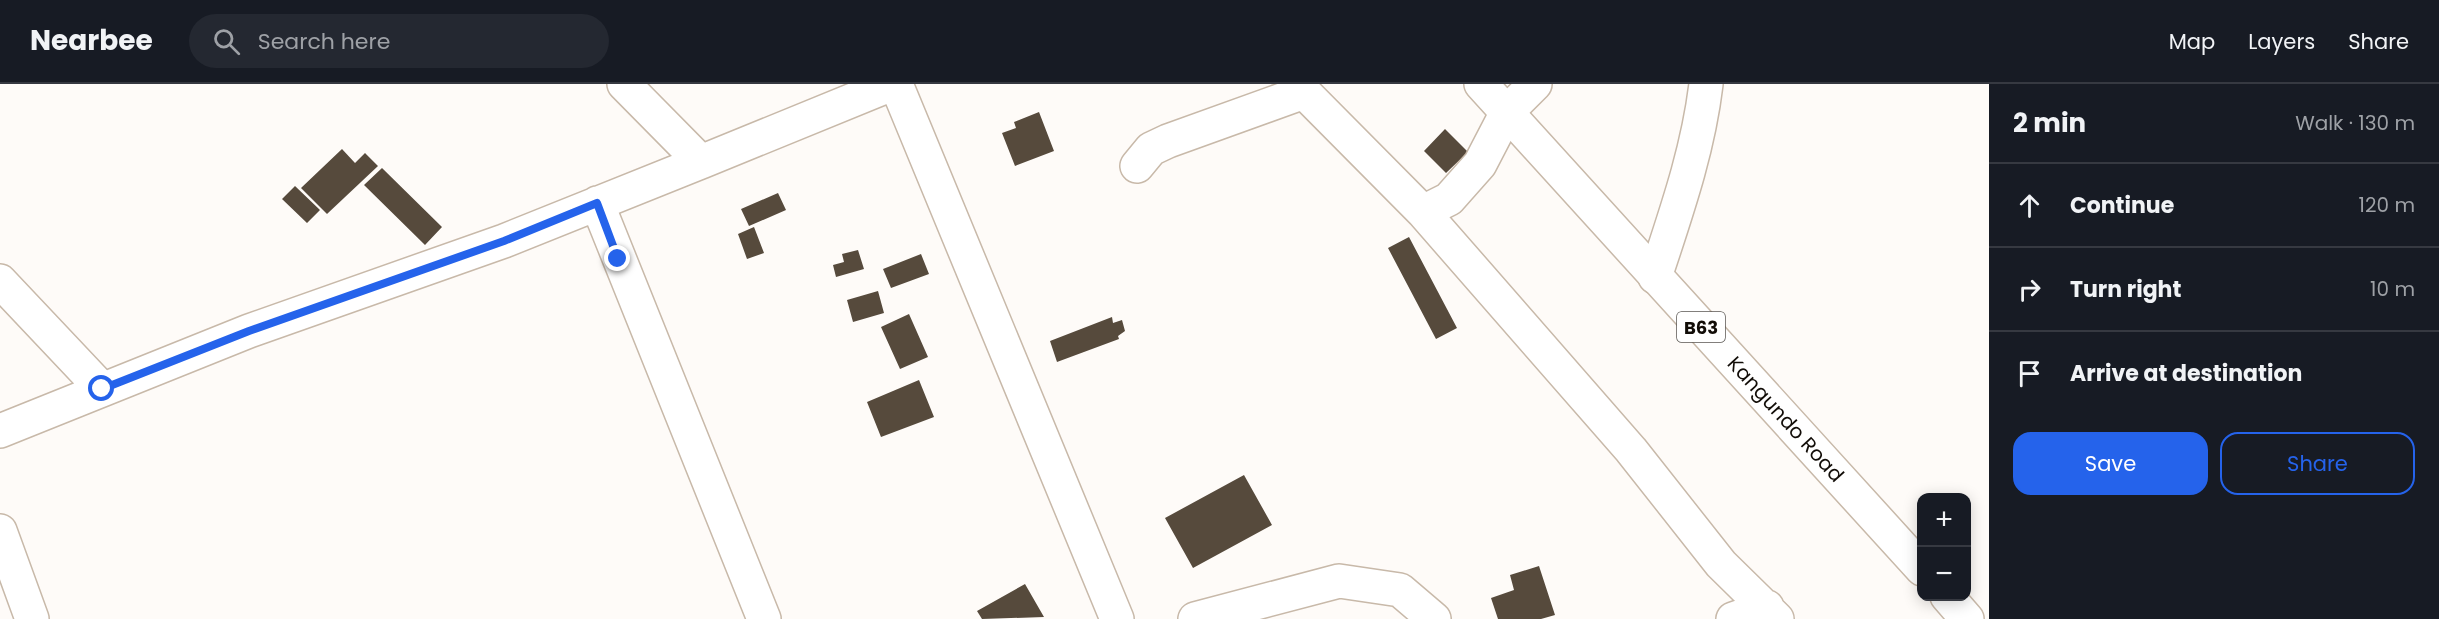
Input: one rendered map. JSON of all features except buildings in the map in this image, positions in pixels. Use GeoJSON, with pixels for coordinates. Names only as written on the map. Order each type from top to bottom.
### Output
{"type":"FeatureCollection","features":[{"type":"Feature","properties":{"kind":"main road"},"geometry":{"type":"LineString","coordinates":[[624,84],[701,162]]}},
{"type":"Feature","properties":{"kind":"main road"},"geometry":{"type":"LineString","coordinates":[[0,431],[249,331],[504,241],[894,84],[1117,619]]}},
{"type":"Feature","properties":{"kind":"main road","name":"Kangundo Road"},"geometry":{"type":"LineString","coordinates":[[1481,84],[1917,564]]}},
{"type":"Feature","properties":{"kind":"main road"},"geometry":{"type":"LineString","coordinates":[[1423,212],[1449,199],[1480,164],[1507,112],[1535,84]]}},
{"type":"Feature","properties":{"kind":"main road"},"geometry":{"type":"LineString","coordinates":[[1655,277],[1692,161],[1706,84]]}},
{"type":"Feature","properties":{"kind":"main road"},"geometry":{"type":"LineString","coordinates":[[1137,166],[1151,149],[1300,88],[1423,212],[1631,450],[1721,564],[1772,613]]}},
{"type":"Feature","properties":{"kind":"main road"},"geometry":{"type":"LineString","coordinates":[[597,203],[764,619]]}},
{"type":"Feature","properties":{"kind":"main road"},"geometry":{"type":"LineString","coordinates":[[0,281],[102,389]]}},
{"type":"Feature","properties":{"kind":"main road"},"geometry":{"type":"LineString","coordinates":[[0,531],[32,619]]}},
{"type":"Feature","properties":{"kind":"main road"},"geometry":{"type":"LineString","coordinates":[[1195,619],[1339,581],[1400,590],[1434,619]]}},
{"type":"Feature","properties":{"kind":"main road"},"geometry":{"type":"LineString","coordinates":[[1951,601],[1967,619]]}},
{"type":"Feature","properties":{"kind":"main road"},"geometry":{"type":"LineString","coordinates":[[1733,619],[1772,613]]}},
{"type":"Feature","properties":{"kind":"route"},"geometry":{"type":"LineString","coordinates":[[102,389],[249,331],[504,241],[597,203],[618,259]]}}]}
